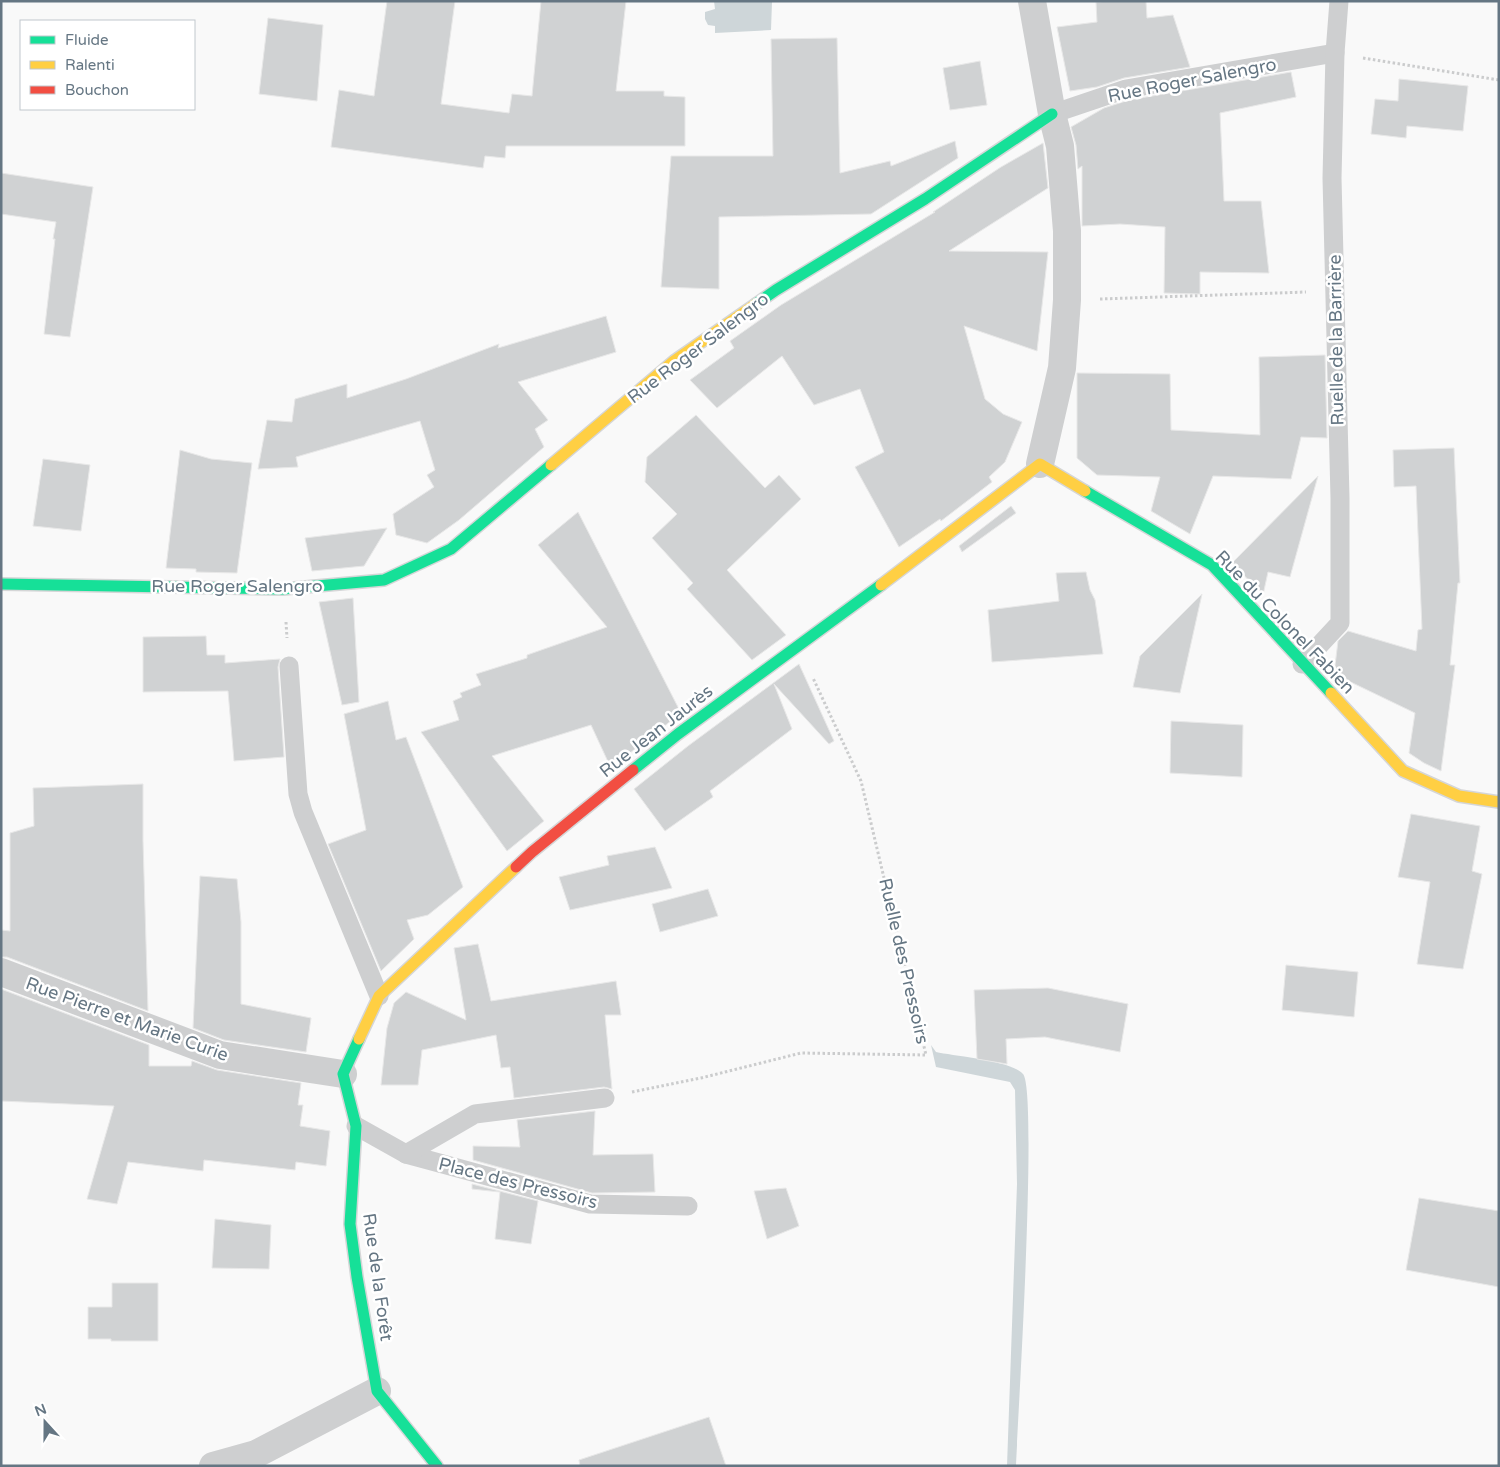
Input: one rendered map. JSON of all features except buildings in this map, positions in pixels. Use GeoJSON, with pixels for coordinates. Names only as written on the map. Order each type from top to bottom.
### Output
{"type":"FeatureCollection","features":[{"type":"Feature","properties":{"kind":"street"},"geometry":{"type":"LineString","coordinates":[[1032,1],[1052,114],[1060,146],[1068,231],[1067,300],[1062,368],[1040,464]]}},
{"type":"Feature","properties":{"kind":"street","name":"Rue Roger Salengro"},"geometry":{"type":"LineString","coordinates":[[1,584],[283,589],[384,580],[450,550],[674,361],[776,290],[925,199],[1052,114]]}},
{"type":"Feature","properties":{"kind":"street","name":"Rue du Colonel Fabien"},"geometry":{"type":"LineString","coordinates":[[1040,464],[1212,565],[1403,772],[1459,796],[1499,802]]}},
{"type":"Feature","properties":{"kind":"street","name":"Rue Jean Jaurès"},"geometry":{"type":"LineString","coordinates":[[343,1074],[379,996],[532,852],[678,734],[922,555],[1040,464]]}},
{"type":"Feature","properties":{"kind":"street","name":"Rue Pierre et Marie Curie"},"geometry":{"type":"LineString","coordinates":[[1,972],[15,979],[220,1056],[343,1074]]}},
{"type":"Feature","properties":{"kind":"street","name":"Rue de la Forêt"},"geometry":{"type":"LineString","coordinates":[[343,1074],[356,1126],[350,1224],[357,1277],[378,1391],[437,1466]]}},
{"type":"Feature","properties":{"kind":"street"},"geometry":{"type":"LineString","coordinates":[[213,1466],[256,1454],[378,1391]]}},
{"type":"Feature","properties":{"kind":"lane","name":"Ruelle de la Barrière"},"geometry":{"type":"LineString","coordinates":[[1302,664],[1340,623],[1340,498],[1332,178],[1335,53],[1339,1]]}},
{"type":"Feature","properties":{"kind":"lane","name":"Rue Roger Salengro"},"geometry":{"type":"LineString","coordinates":[[1052,114],[1126,89],[1335,53]]}},
{"type":"Feature","properties":{"kind":"lane"},"geometry":{"type":"LineString","coordinates":[[289,666],[298,794],[303,812],[379,996]]}},
{"type":"Feature","properties":{"kind":"lane"},"geometry":{"type":"LineString","coordinates":[[406,1154],[475,1114],[605,1098]]}},
{"type":"Feature","properties":{"kind":"lane","name":"Place des Pressoirs"},"geometry":{"type":"LineString","coordinates":[[356,1126],[406,1154],[590,1204],[688,1206]]}},
{"type":"Feature","properties":{"kind":"path"},"geometry":{"type":"LineString","coordinates":[[1335,53],[1499,80]]}},
{"type":"Feature","properties":{"kind":"path"},"geometry":{"type":"LineString","coordinates":[[1067,300],[1334,292]]}},
{"type":"Feature","properties":{"kind":"path"},"geometry":{"type":"LineString","coordinates":[[283,589],[289,666]]}},
{"type":"Feature","properties":{"kind":"path","name":"Ruelle des Pressoirs"},"geometry":{"type":"LineString","coordinates":[[605,1098],[701,1078],[801,1053],[926,1055],[861,781],[798,646]]}},
{"type":"Feature","properties":{"kind":"shaded area"},"geometry":{"type":"Polygon","coordinates":[[[714,1],[772,2],[771,30],[715,33],[715,26],[708,25],[705,19],[705,12],[715,9],[714,1]]]}},
{"type":"Feature","properties":{"kind":"shaded area"},"geometry":{"type":"Polygon","coordinates":[[[931,1045],[936,1052],[996,1062],[1017,1069],[1023,1074],[1027,1094],[1029,1136],[1028,1193],[1016,1466],[1007,1466],[1017,1184],[1015,1090],[1010,1082],[936,1067],[931,1045]]]}},
{"type":"Feature","properties":{"kind":"traffic: fast"},"geometry":{"type":"LineString","coordinates":[[756,304],[925,199],[1052,114]]}},
{"type":"Feature","properties":{"kind":"traffic: fast"},"geometry":{"type":"LineString","coordinates":[[1,584],[283,589],[384,580],[451,549],[551,465]]}},
{"type":"Feature","properties":{"kind":"traffic: fast"},"geometry":{"type":"LineString","coordinates":[[1085,491],[1212,565],[1331,693]]}},
{"type":"Feature","properties":{"kind":"traffic: fast"},"geometry":{"type":"LineString","coordinates":[[633,770],[678,734],[881,585]]}},
{"type":"Feature","properties":{"kind":"traffic: fast"},"geometry":{"type":"LineString","coordinates":[[359,1039],[343,1074],[356,1126],[350,1224],[357,1277],[377,1391],[437,1466]]}},
{"type":"Feature","properties":{"kind":"traffic: slow"},"geometry":{"type":"LineString","coordinates":[[551,465],[674,361],[756,304]]}},
{"type":"Feature","properties":{"kind":"traffic: slow"},"geometry":{"type":"LineString","coordinates":[[881,585],[1040,464],[1085,491]]}},
{"type":"Feature","properties":{"kind":"traffic: slow"},"geometry":{"type":"LineString","coordinates":[[1331,693],[1403,771],[1459,796],[1499,802]]}},
{"type":"Feature","properties":{"kind":"traffic: slow"},"geometry":{"type":"LineString","coordinates":[[359,1039],[379,996],[516,867]]}},
{"type":"Feature","properties":{"kind":"traffic: jam"},"geometry":{"type":"LineString","coordinates":[[516,867],[633,770]]}}]}
